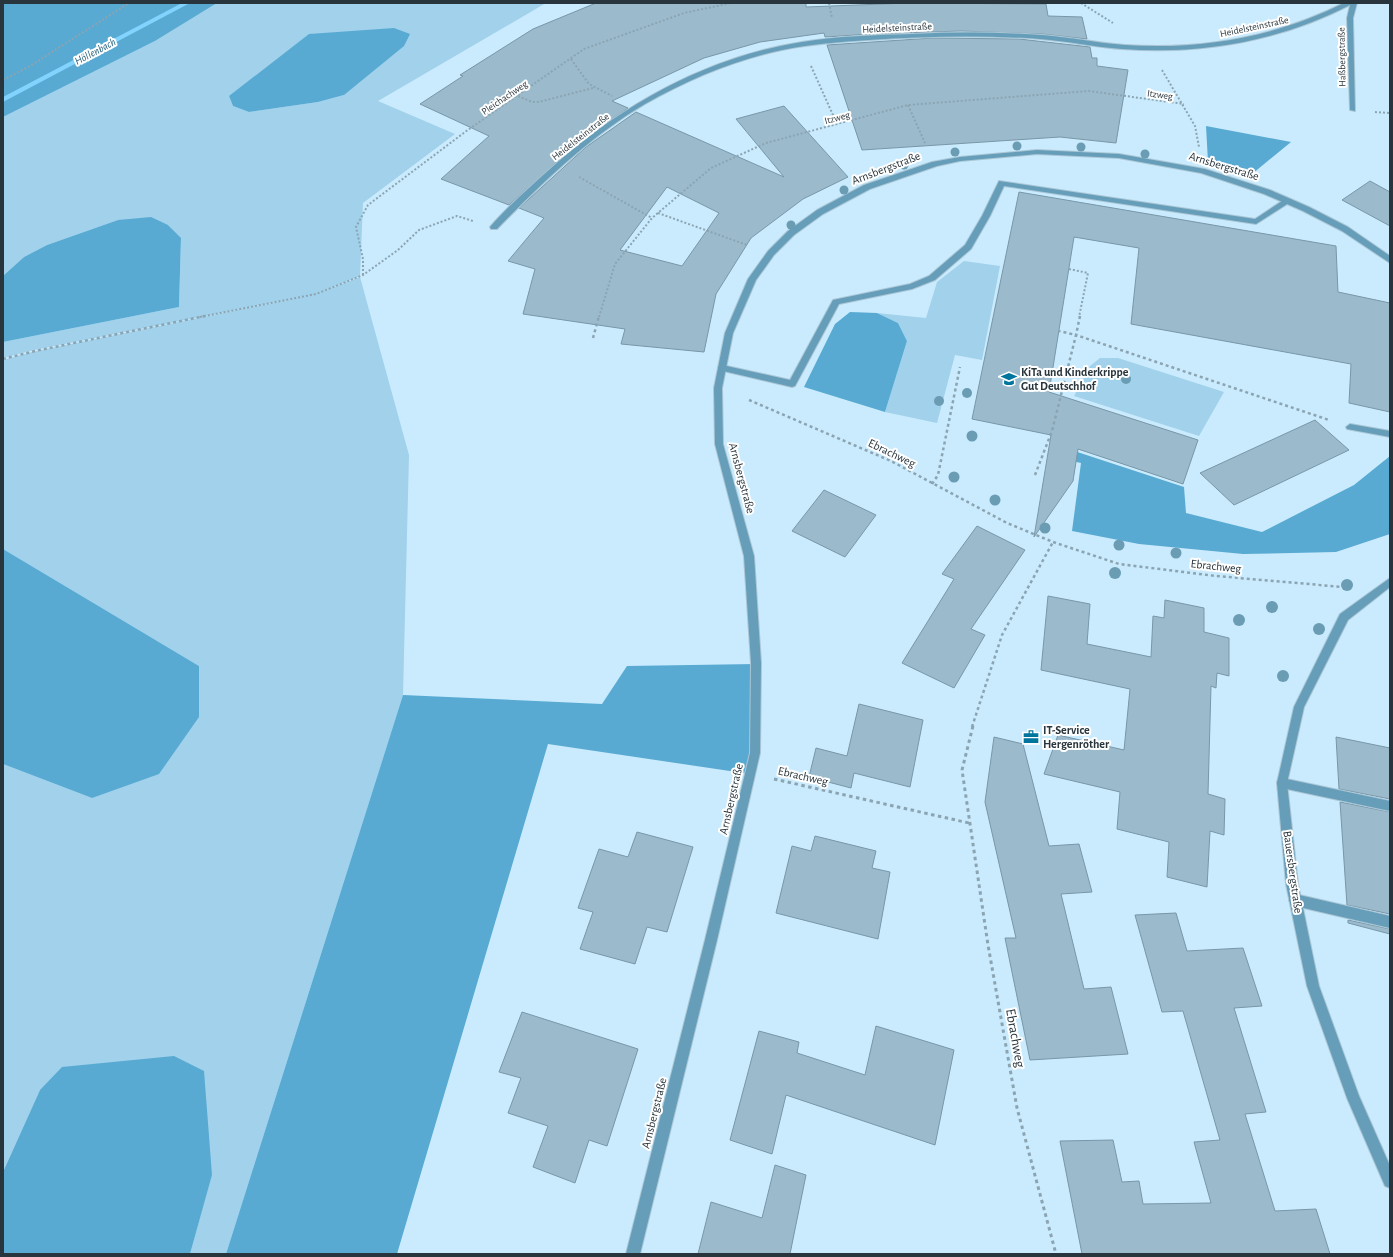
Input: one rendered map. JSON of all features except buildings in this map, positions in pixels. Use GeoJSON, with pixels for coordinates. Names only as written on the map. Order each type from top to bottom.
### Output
{"type":"FeatureCollection","features":[{"type":"Feature","properties":{"kind":"street","name":"Heidelsteinstraße"},"geometry":{"type":"LineString","coordinates":[[494,227],[532,189],[558,166],[624,114],[661,92],[697,76],[763,53],[801,45],[837,40],[964,34],[1016,35],[1148,48],[1230,43],[1266,36],[1302,26],[1349,3]]}},
{"type":"Feature","properties":{"kind":"street","name":"Haßbergstraße"},"geometry":{"type":"LineString","coordinates":[[1353,110],[1350,18],[1354,3]]}},
{"type":"Feature","properties":{"kind":"street","name":"Arnsbergstraße"},"geometry":{"type":"LineString","coordinates":[[632,1254],[711,940],[755,752],[756,663],[749,556],[719,444],[718,388],[729,334],[752,279],[770,253],[791,232],[820,212],[867,187],[935,164],[960,159],[1037,152],[1119,156],[1202,171],[1267,192],[1306,209],[1345,229],[1390,260]]}},
{"type":"Feature","properties":{"kind":"street"},"geometry":{"type":"LineString","coordinates":[[722,368],[792,384],[836,302],[912,286],[932,278],[968,247],[986,216],[1002,183],[1256,222],[1288,201]]}},
{"type":"Feature","properties":{"kind":"street"},"geometry":{"type":"LineString","coordinates":[[1350,427],[1390,434]]}},
{"type":"Feature","properties":{"kind":"street","name":"Bauersbergstraße"},"geometry":{"type":"LineString","coordinates":[[1390,582],[1344,618],[1299,707],[1282,783],[1295,900],[1313,986],[1352,1098],[1390,1181]]}},
{"type":"Feature","properties":{"kind":"street"},"geometry":{"type":"LineString","coordinates":[[1282,783],[1390,806]]}},
{"type":"Feature","properties":{"kind":"street"},"geometry":{"type":"LineString","coordinates":[[1295,900],[1390,922]]}},
{"type":"Feature","properties":{"kind":"path"},"geometry":{"type":"LineString","coordinates":[[3,80],[30,66],[129,3]]}},
{"type":"Feature","properties":{"kind":"path","name":"Pleichachweg"},"geometry":{"type":"LineString","coordinates":[[362,275],[363,259],[356,227],[368,204],[465,132],[571,60],[584,49],[684,13],[731,3]]}},
{"type":"Feature","properties":{"kind":"path"},"geometry":{"type":"LineString","coordinates":[[828,3],[830,9]]}},
{"type":"Feature","properties":{"kind":"path"},"geometry":{"type":"LineString","coordinates":[[1148,48],[1184,104],[1196,126],[1200,154]]}},
{"type":"Feature","properties":{"kind":"path"},"geometry":{"type":"LineString","coordinates":[[571,60],[594,88],[618,100]]}},
{"type":"Feature","properties":{"kind":"path"},"geometry":{"type":"LineString","coordinates":[[818,82],[837,124]]}},
{"type":"Feature","properties":{"kind":"path"},"geometry":{"type":"LineString","coordinates":[[518,96],[532,102],[539,102],[594,88]]}},
{"type":"Feature","properties":{"kind":"path","name":"Itzweg"},"geometry":{"type":"LineString","coordinates":[[593,338],[615,264],[652,218],[711,168],[766,143],[908,105],[1089,91],[1184,104]]}},
{"type":"Feature","properties":{"kind":"path"},"geometry":{"type":"LineString","coordinates":[[908,105],[928,149]]}},
{"type":"Feature","properties":{"kind":"path"},"geometry":{"type":"LineString","coordinates":[[604,192],[652,218]]}},
{"type":"Feature","properties":{"kind":"path"},"geometry":{"type":"LineString","coordinates":[[658,213],[743,243]]}},
{"type":"Feature","properties":{"kind":"path"},"geometry":{"type":"LineString","coordinates":[[3,359],[35,351],[316,294],[362,275],[398,250],[419,230],[457,216],[494,227]]}},
{"type":"Feature","properties":{"kind":"path"},"geometry":{"type":"LineString","coordinates":[[1035,475],[1052,431],[1076,335],[1088,273],[1069,269]]}},
{"type":"Feature","properties":{"kind":"path"},"geometry":{"type":"LineString","coordinates":[[1059,332],[1076,335],[1350,427]]}},
{"type":"Feature","properties":{"kind":"path"},"geometry":{"type":"LineString","coordinates":[[932,484],[938,475],[960,367]]}},
{"type":"Feature","properties":{"kind":"path","name":"Ebrachweg"},"geometry":{"type":"LineString","coordinates":[[718,388],[770,408],[891,461],[1007,523],[1053,542],[1119,564],[1216,576],[1380,590]]}},
{"type":"Feature","properties":{"kind":"path","name":"Ebrachweg"},"geometry":{"type":"LineString","coordinates":[[1053,542],[1002,635],[975,717],[962,770],[988,945],[1017,1108],[1056,1254]]}},
{"type":"Feature","properties":{"kind":"path","name":"Ebrachweg"},"geometry":{"type":"LineString","coordinates":[[751,774],[969,823]]}},
{"type":"Feature","properties":{"kind":"shaded area"},"geometry":{"type":"Polygon","coordinates":[[[3,3],[217,3],[155,41],[3,117],[3,3]]]}},
{"type":"Feature","properties":{"kind":"shaded area"},"geometry":{"type":"Polygon","coordinates":[[[217,3],[546,3],[378,101],[455,134],[363,203],[360,276],[316,294],[34,350],[3,358],[3,342],[179,307],[181,239],[168,225],[118,220],[47,245],[24,257],[4,275],[3,279],[3,117],[155,41],[217,3]],[[344,95],[229,96],[233,106],[249,112],[318,102],[344,95]]]}},
{"type":"Feature","properties":{"kind":"shaded area"},"geometry":{"type":"Polygon","coordinates":[[[394,28],[410,34],[404,46],[344,95],[318,102],[249,112],[233,106],[229,96],[309,34],[394,28]]]}},
{"type":"Feature","properties":{"kind":"shaded area"},"geometry":{"type":"Polygon","coordinates":[[[1206,126],[1291,142],[1252,174],[1208,162],[1206,126]]]}},
{"type":"Feature","properties":{"kind":"shaded area"},"geometry":{"type":"Polygon","coordinates":[[[151,217],[168,225],[181,238],[179,307],[3,342],[4,275],[24,257],[47,245],[118,220],[151,217]]]}},
{"type":"Feature","properties":{"kind":"shaded area"},"geometry":{"type":"Polygon","coordinates":[[[964,261],[1000,266],[982,360],[955,355],[937,423],[885,412],[907,341],[898,323],[877,313],[926,318],[937,282],[964,261]]]}},
{"type":"Feature","properties":{"kind":"shaded area"},"geometry":{"type":"Polygon","coordinates":[[[360,277],[409,455],[403,695],[226,1254],[190,1254],[212,1174],[40,1090],[3,1172],[3,764],[92,798],[199,666],[3,549],[3,360],[32,352],[316,294],[360,277]]]}},
{"type":"Feature","properties":{"kind":"shaded area"},"geometry":{"type":"Polygon","coordinates":[[[850,312],[877,313],[898,323],[907,341],[885,412],[804,387],[835,324],[850,312]]]}},
{"type":"Feature","properties":{"kind":"shaded area"},"geometry":{"type":"Polygon","coordinates":[[[1100,358],[1118,358],[1224,392],[1199,436],[1074,396],[1090,366],[1100,358]]]}},
{"type":"Feature","properties":{"kind":"shaded area"},"geometry":{"type":"Polygon","coordinates":[[[1062,447],[1184,487],[1186,513],[1262,532],[1354,485],[1390,456],[1390,534],[1336,552],[1243,554],[1139,544],[1072,531],[1081,463],[1053,457],[1062,447]]]}},
{"type":"Feature","properties":{"kind":"shaded area"},"geometry":{"type":"Polygon","coordinates":[[[3,549],[199,666],[199,717],[159,774],[92,798],[3,764],[3,549]]]}},
{"type":"Feature","properties":{"kind":"shaded area"},"geometry":{"type":"Polygon","coordinates":[[[755,664],[750,774],[548,744],[397,1254],[226,1254],[403,695],[602,704],[627,666],[755,664]]]}},
{"type":"Feature","properties":{"kind":"shaded area"},"geometry":{"type":"Polygon","coordinates":[[[174,1056],[204,1071],[212,1175],[190,1254],[3,1254],[3,1172],[40,1090],[62,1067],[174,1056]]]}},
{"type":"Feature","properties":{"kind":"waterway","name":"Höllenbach"},"geometry":{"type":"LineString","coordinates":[[3,100],[140,26],[187,3]]}},
{"type":"Feature","properties":{"kind":"place","name":"KiTa und Kinderkrippe Gut Deutschhof"},"geometry":{"type":"Point","coordinates":[1009,379]}},
{"type":"Feature","properties":{"kind":"place","name":"IT-Service Hergenröther"},"geometry":{"type":"Point","coordinates":[1031,737]}}]}
